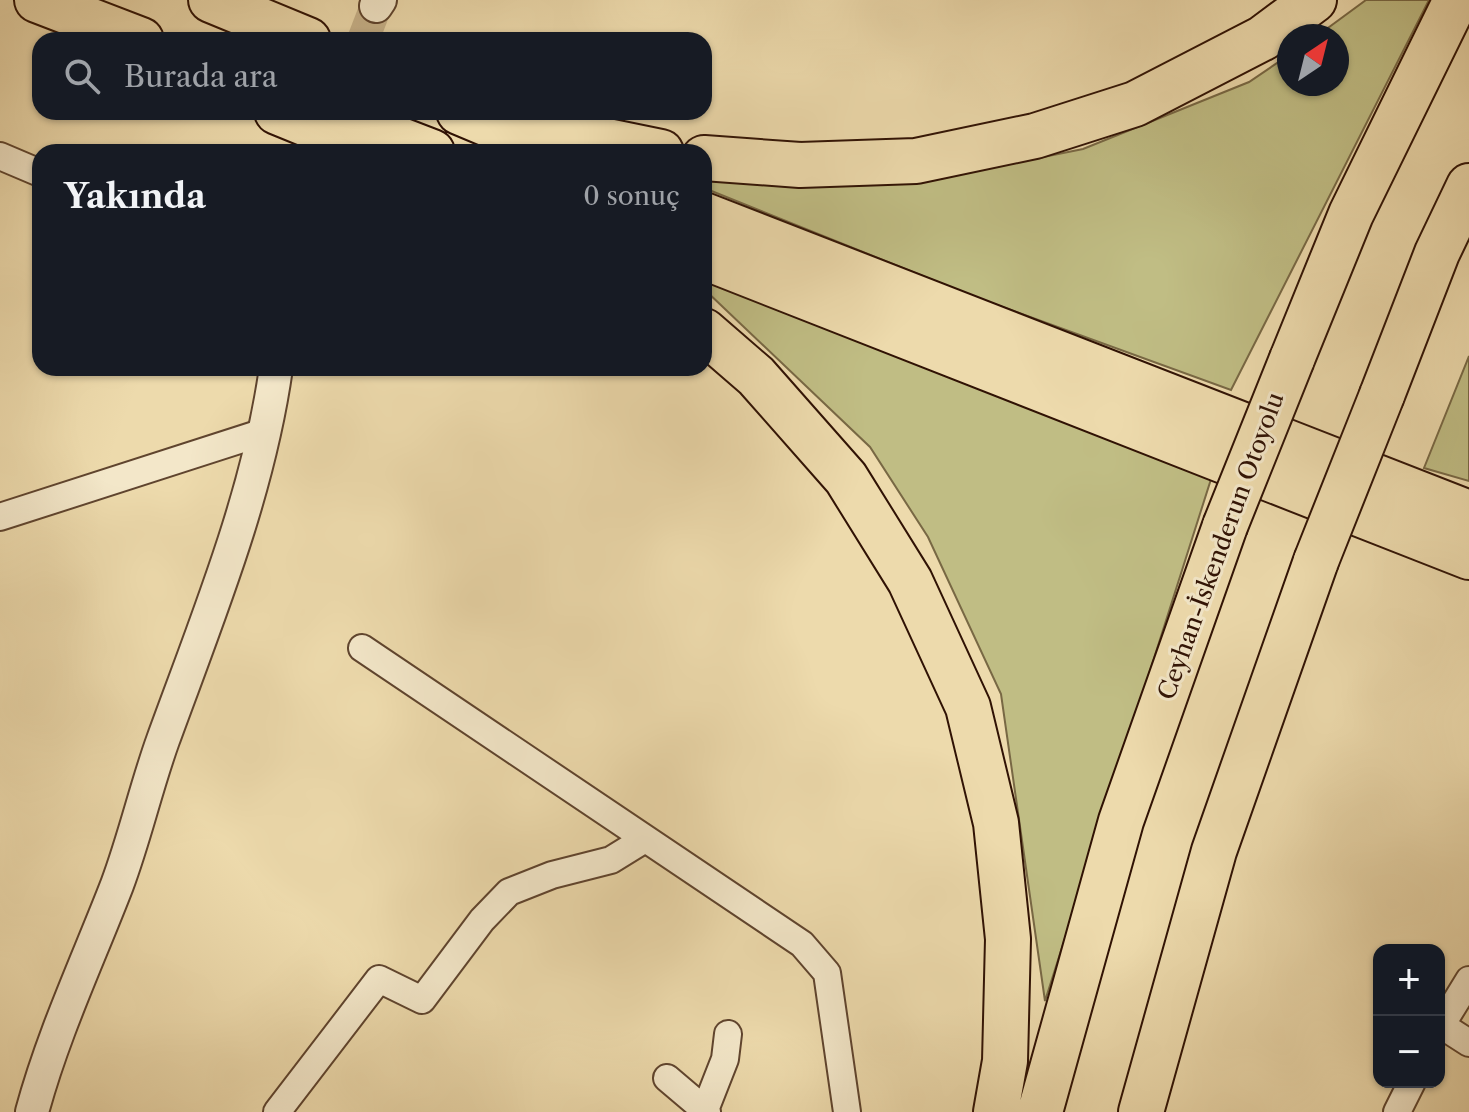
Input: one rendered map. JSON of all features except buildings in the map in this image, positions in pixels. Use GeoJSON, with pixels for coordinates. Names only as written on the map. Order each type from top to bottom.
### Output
{"type":"FeatureCollection","features":[{"type":"Feature","properties":{"kind":"highway"},"geometry":{"type":"LineString","coordinates":[[7,0],[85,32]]}},
{"type":"Feature","properties":{"kind":"highway"},"geometry":{"type":"LineString","coordinates":[[37,0],[120,32]]}},
{"type":"Feature","properties":{"kind":"highway"},"geometry":{"type":"LineString","coordinates":[[195,0],[270,32]]}},
{"type":"Feature","properties":{"kind":"highway"},"geometry":{"type":"LineString","coordinates":[[211,0],[289,32]]}},
{"type":"Feature","properties":{"kind":"highway"},"geometry":{"type":"LineString","coordinates":[[712,159],[800,165],[916,161],[1035,136],[1135,104],[1263,38],[1314,0]]}},
{"type":"Feature","properties":{"kind":"highway","name":"Ceyhan-İskenderun Otoyolu"},"geometry":{"type":"LineString","coordinates":[[1040,1112],[1121,821],[1225,526],[1351,214],[1456,0]]}},
{"type":"Feature","properties":{"kind":"highway"},"geometry":{"type":"LineString","coordinates":[[296,120],[355,144]]}},
{"type":"Feature","properties":{"kind":"highway"},"geometry":{"type":"LineString","coordinates":[[349,120],[411,144]]}},
{"type":"Feature","properties":{"kind":"highway"},"geometry":{"type":"LineString","coordinates":[[478,120],[535,144]]}},
{"type":"Feature","properties":{"kind":"highway"},"geometry":{"type":"LineString","coordinates":[[534,120],[583,136],[622,144]]}},
{"type":"Feature","properties":{"kind":"highway"},"geometry":{"type":"LineString","coordinates":[[1141,1112],[1214,851],[1316,561],[1437,253],[1469,186]]}},
{"type":"Feature","properties":{"kind":"highway"},"geometry":{"type":"LineString","coordinates":[[1437,253],[1469,193]]}},
{"type":"Feature","properties":{"kind":"highway"},"geometry":{"type":"LineString","coordinates":[[712,218],[1469,513]]}},
{"type":"Feature","properties":{"kind":"highway"},"geometry":{"type":"LineString","coordinates":[[712,260],[1469,557]]}},
{"type":"Feature","properties":{"kind":"highway"},"geometry":{"type":"LineString","coordinates":[[712,338],[756,376],[846,478],[910,581],[968,707],[996,823],[1008,939],[1005,1061],[996,1112]]}},
{"type":"Feature","properties":{"kind":"street"},"geometry":{"type":"LineString","coordinates":[[0,156],[32,170]]}},
{"type":"Feature","properties":{"kind":"street"},"geometry":{"type":"LineString","coordinates":[[32,1112],[43,1071],[119,881],[162,745],[231,554],[271,406],[275,376]]}},
{"type":"Feature","properties":{"kind":"street"},"geometry":{"type":"LineString","coordinates":[[0,517],[264,432]]}},
{"type":"Feature","properties":{"kind":"street"},"geometry":{"type":"LineString","coordinates":[[362,648],[802,944],[827,973],[847,1112]]}},
{"type":"Feature","properties":{"kind":"street"},"geometry":{"type":"LineString","coordinates":[[277,1112],[379,979],[422,1000],[482,920],[509,892],[552,875],[611,860],[645,839]]}},
{"type":"Feature","properties":{"kind":"street"},"geometry":{"type":"LineString","coordinates":[[1445,1019],[1469,980]]}},
{"type":"Feature","properties":{"kind":"street"},"geometry":{"type":"LineString","coordinates":[[1445,1030],[1469,1043]]}},
{"type":"Feature","properties":{"kind":"street"},"geometry":{"type":"LineString","coordinates":[[667,1078],[706,1111],[725,1059],[728,1034]]}},
{"type":"Feature","properties":{"kind":"street"},"geometry":{"type":"LineString","coordinates":[[1397,1112],[1409,1088]]}},
{"type":"Feature","properties":{"kind":"shaded area"},"geometry":{"type":"Polygon","coordinates":[[[1366,0],[1429,0],[1231,390],[975,297],[712,191],[712,172],[918,182],[1083,149],[1249,82],[1277,63],[1277,96],[1349,96],[1349,24],[1333,24],[1366,0]]]}},
{"type":"Feature","properties":{"kind":"shaded area"},"geometry":{"type":"Polygon","coordinates":[[[712,275],[1212,476],[1045,1001],[1001,694],[928,537],[870,447],[712,297],[712,275]]]}},
{"type":"Feature","properties":{"kind":"shaded area"},"geometry":{"type":"Polygon","coordinates":[[[1469,356],[1469,481],[1424,468],[1469,356]]]}},
{"type":"Feature","properties":{"kind":"tunnel"},"geometry":{"type":"LineString","coordinates":[[366,32],[376,6]]}}]}
